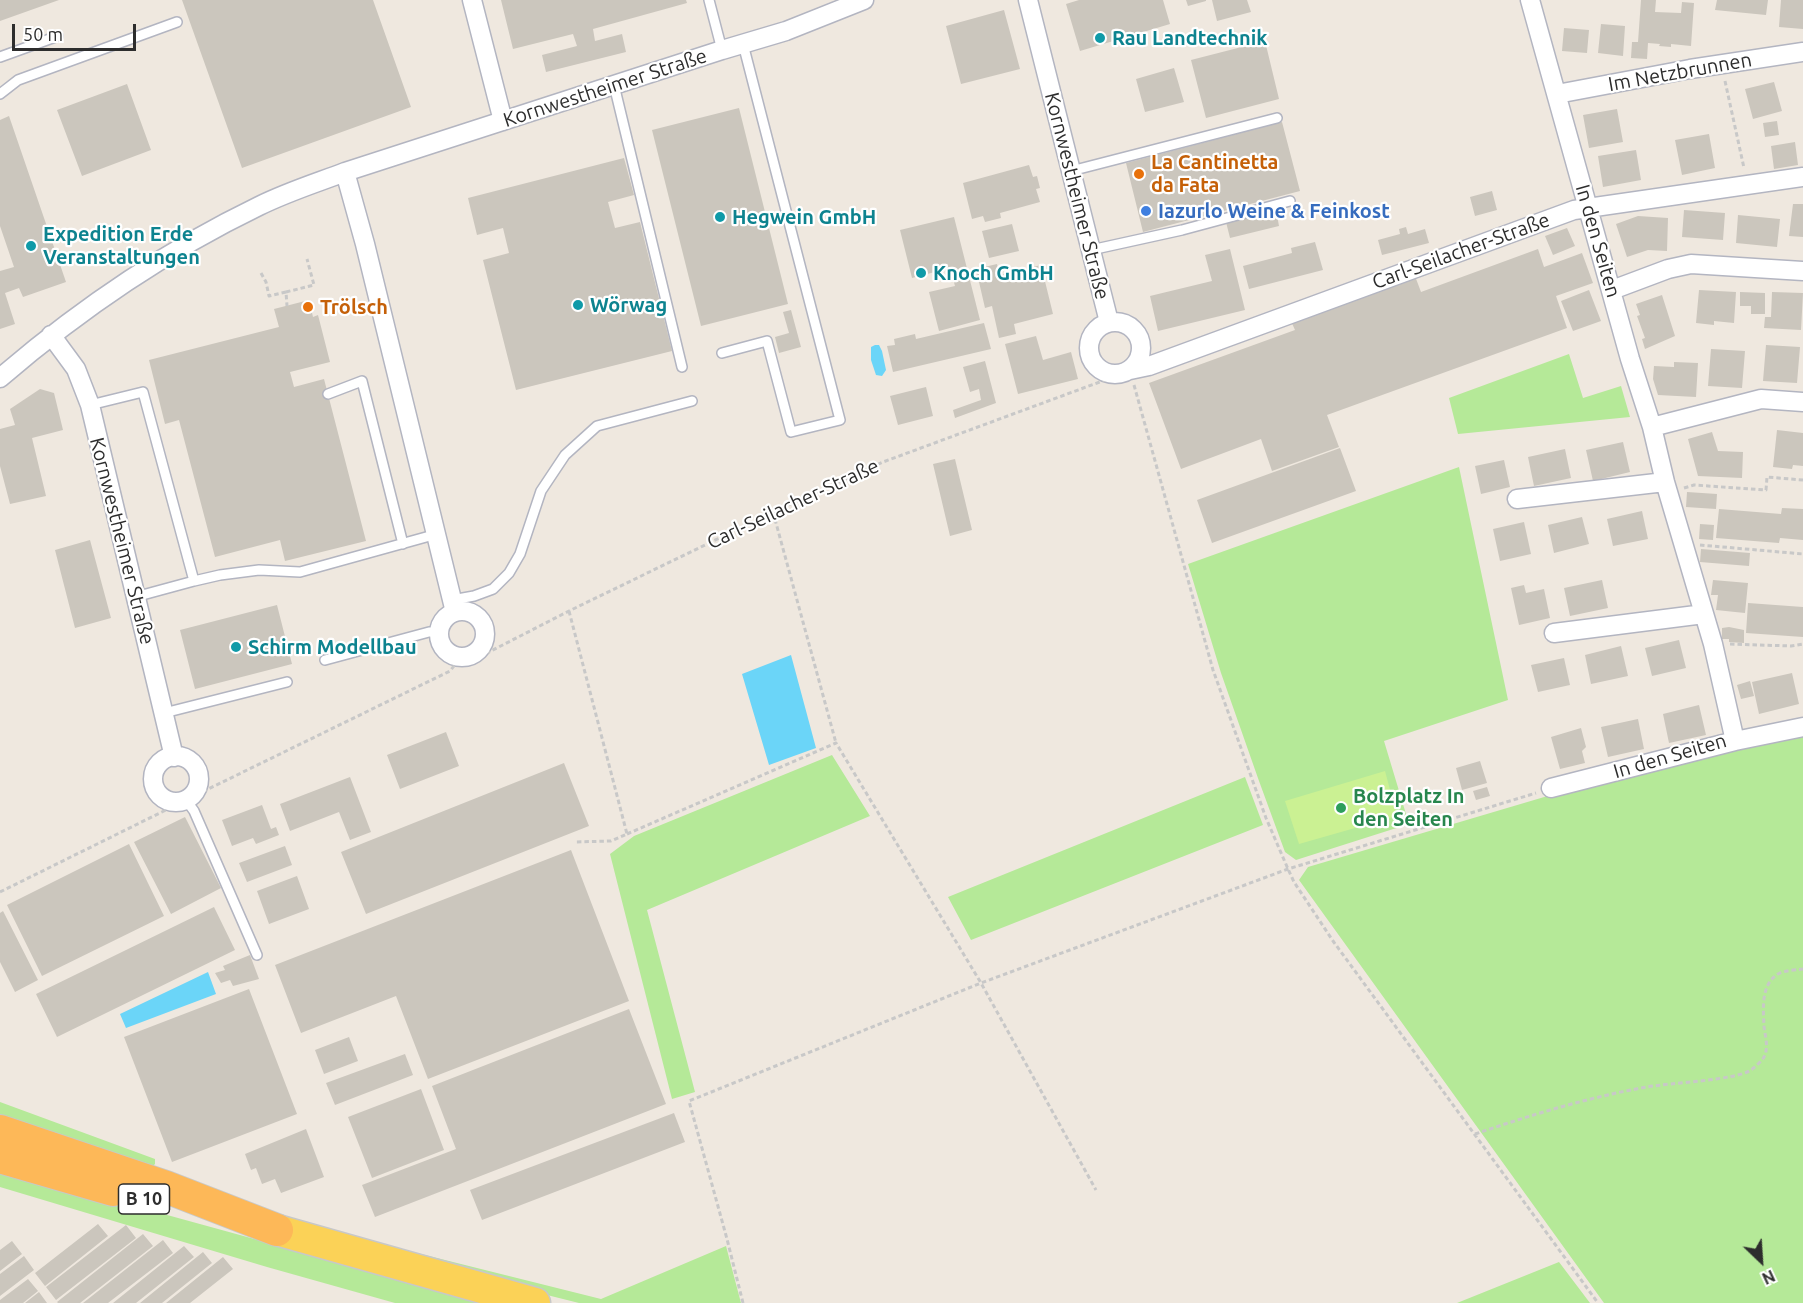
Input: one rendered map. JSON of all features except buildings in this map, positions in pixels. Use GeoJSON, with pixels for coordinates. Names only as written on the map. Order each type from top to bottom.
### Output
{"type":"FeatureCollection","features":[{"type":"Feature","properties":{"kind":"highway","name":"B 10"},"geometry":{"type":"LineString","coordinates":[[0,1131],[166,1187],[277,1230]]}},
{"type":"Feature","properties":{"kind":"highway","name":"B 10"},"geometry":{"type":"LineString","coordinates":[[0,1157],[164,1204],[277,1230]]}},
{"type":"Feature","properties":{"kind":"main road","name":"B 10"},"geometry":{"type":"LineString","coordinates":[[277,1230],[535,1303]]}},
{"type":"Feature","properties":{"kind":"street"},"geometry":{"type":"LineString","coordinates":[[472,0],[503,121]]}},
{"type":"Feature","properties":{"kind":"street","name":"Kornwestheimer Straße"},"geometry":{"type":"LineString","coordinates":[[0,378],[51,335],[148,268],[261,205],[345,172],[786,31],[864,0]]}},
{"type":"Feature","properties":{"kind":"street","name":"Kornwestheimer Straße"},"geometry":{"type":"LineString","coordinates":[[1028,0],[1109,322]]}},
{"type":"Feature","properties":{"kind":"street","name":"In den Seiten"},"geometry":{"type":"LineString","coordinates":[[1530,0],[1630,359],[1652,427],[1667,488],[1713,644],[1735,741],[1551,788]]}},
{"type":"Feature","properties":{"kind":"street","name":"Im Netzbrunnen"},"geometry":{"type":"LineString","coordinates":[[1557,94],[1721,64],[1803,52]]}},
{"type":"Feature","properties":{"kind":"street"},"geometry":{"type":"LineString","coordinates":[[345,172],[368,256],[453,606],[440,627],[439,637],[443,647],[451,654],[469,654],[484,642],[485,632],[482,622],[475,615],[453,606]]}},
{"type":"Feature","properties":{"kind":"street","name":"Carl-Seilacher-Straße"},"geometry":{"type":"LineString","coordinates":[[1124,373],[1149,366],[1574,210],[1803,177]]}},
{"type":"Feature","properties":{"kind":"street"},"geometry":{"type":"LineString","coordinates":[[1612,290],[1668,269],[1691,264],[1803,271]]}},
{"type":"Feature","properties":{"kind":"street"},"geometry":{"type":"LineString","coordinates":[[1109,322],[1121,322],[1132,327],[1139,336],[1142,348],[1139,359],[1124,373],[1106,374],[1096,368],[1090,358],[1088,347],[1091,336],[1098,327],[1109,322]]}},
{"type":"Feature","properties":{"kind":"street","name":"Kornwestheimer Straße"},"geometry":{"type":"LineString","coordinates":[[51,335],[76,369],[90,405],[174,757]]}},
{"type":"Feature","properties":{"kind":"street"},"geometry":{"type":"LineString","coordinates":[[1652,427],[1761,399],[1803,402]]}},
{"type":"Feature","properties":{"kind":"street"},"geometry":{"type":"LineString","coordinates":[[1517,499],[1667,488]]}},
{"type":"Feature","properties":{"kind":"street"},"geometry":{"type":"LineString","coordinates":[[1554,633],[1704,614]]}},
{"type":"Feature","properties":{"kind":"street"},"geometry":{"type":"LineString","coordinates":[[1735,741],[1803,727]]}},
{"type":"Feature","properties":{"kind":"street"},"geometry":{"type":"LineString","coordinates":[[174,757],[188,759],[193,764],[199,777],[196,791],[186,800],[170,801],[157,793],[153,777],[160,763],[166,759],[174,757]]}},
{"type":"Feature","properties":{"kind":"lane"},"geometry":{"type":"LineString","coordinates":[[709,0],[723,50]]}},
{"type":"Feature","properties":{"kind":"lane"},"geometry":{"type":"LineString","coordinates":[[0,94],[18,80],[177,22]]}},
{"type":"Feature","properties":{"kind":"lane"},"geometry":{"type":"LineString","coordinates":[[0,57],[58,36]]}},
{"type":"Feature","properties":{"kind":"lane"},"geometry":{"type":"LineString","coordinates":[[722,353],[767,341],[791,432],[840,420],[742,44]]}},
{"type":"Feature","properties":{"kind":"lane"},"geometry":{"type":"LineString","coordinates":[[614,85],[682,367]]}},
{"type":"Feature","properties":{"kind":"lane"},"geometry":{"type":"LineString","coordinates":[[1071,171],[1277,118]]}},
{"type":"Feature","properties":{"kind":"lane"},"geometry":{"type":"LineString","coordinates":[[1091,250],[1182,230],[1290,201]]}},
{"type":"Feature","properties":{"kind":"lane"},"geometry":{"type":"LineString","coordinates":[[328,394],[362,381],[403,544]]}},
{"type":"Feature","properties":{"kind":"lane"},"geometry":{"type":"LineString","coordinates":[[90,405],[142,392],[194,581]]}},
{"type":"Feature","properties":{"kind":"lane"},"geometry":{"type":"LineString","coordinates":[[453,606],[493,589],[509,573],[520,554],[541,492],[565,455],[597,426],[692,401]]}},
{"type":"Feature","properties":{"kind":"lane"},"geometry":{"type":"LineString","coordinates":[[135,597],[220,575],[259,570],[300,572],[437,534]]}},
{"type":"Feature","properties":{"kind":"lane"},"geometry":{"type":"LineString","coordinates":[[325,660],[429,632],[439,632]]}},
{"type":"Feature","properties":{"kind":"lane"},"geometry":{"type":"LineString","coordinates":[[164,713],[287,682]]}},
{"type":"Feature","properties":{"kind":"lane"},"geometry":{"type":"LineString","coordinates":[[186,800],[194,811],[257,956]]}},
{"type":"Feature","properties":{"kind":"path"},"geometry":{"type":"LineString","coordinates":[[1721,64],[1747,185]]}},
{"type":"Feature","properties":{"kind":"path"},"geometry":{"type":"LineString","coordinates":[[261,273],[269,296],[314,285],[308,259]]}},
{"type":"Feature","properties":{"kind":"path"},"geometry":{"type":"LineString","coordinates":[[286,292],[286,306]]}},
{"type":"Feature","properties":{"kind":"path"},"geometry":{"type":"LineString","coordinates":[[1124,373],[1213,670],[1266,818],[1294,882],[1333,941],[1598,1303]]}},
{"type":"Feature","properties":{"kind":"path","name":"Carl-Seilacher-Straße"},"geometry":{"type":"LineString","coordinates":[[469,654],[489,652],[569,610],[883,462],[1124,373]]}},
{"type":"Feature","properties":{"kind":"path"},"geometry":{"type":"LineString","coordinates":[[1667,488],[1694,484],[1766,490],[1767,477],[1803,480]]}},
{"type":"Feature","properties":{"kind":"path"},"geometry":{"type":"LineString","coordinates":[[773,512],[836,744],[981,983],[1096,1190]]}},
{"type":"Feature","properties":{"kind":"path"},"geometry":{"type":"LineString","coordinates":[[1683,543],[1803,554]]}},
{"type":"Feature","properties":{"kind":"path"},"geometry":{"type":"LineString","coordinates":[[569,610],[627,834]]}},
{"type":"Feature","properties":{"kind":"path"},"geometry":{"type":"LineString","coordinates":[[1713,644],[1791,646],[1803,644]]}},
{"type":"Feature","properties":{"kind":"path"},"geometry":{"type":"LineString","coordinates":[[0,892],[450,672],[469,654]]}},
{"type":"Feature","properties":{"kind":"path"},"geometry":{"type":"LineString","coordinates":[[574,842],[611,842],[836,744]]}},
{"type":"Feature","properties":{"kind":"path"},"geometry":{"type":"LineString","coordinates":[[743,1303],[689,1101],[981,983],[1288,869],[1551,788]]}},
{"type":"Feature","properties":{"kind":"path"},"geometry":{"type":"LineString","coordinates":[[1475,1134],[1532,1115],[1589,1100],[1647,1087],[1750,1071],[1764,1058],[1767,1043],[1764,1027],[1764,1002],[1768,983],[1781,972],[1803,969]]}},
{"type":"Feature","properties":{"kind":"green space"},"geometry":{"type":"Polygon","coordinates":[[[1569,354],[1583,398],[1621,386],[1630,417],[1458,434],[1449,398],[1569,354]]]}},
{"type":"Feature","properties":{"kind":"green space"},"geometry":{"type":"Polygon","coordinates":[[[1459,467],[1508,700],[1384,741],[1409,824],[1296,860],[1285,852],[1259,781],[1221,673],[1188,564],[1459,467]]]}},
{"type":"Feature","properties":{"kind":"green space"},"geometry":{"type":"Polygon","coordinates":[[[1803,735],[1803,1303],[1604,1303],[1299,880],[1308,867],[1551,795],[1740,745],[1803,735]]]}},
{"type":"Feature","properties":{"kind":"green space"},"geometry":{"type":"Polygon","coordinates":[[[832,755],[870,816],[647,910],[695,1092],[672,1099],[610,854],[634,836],[832,755]]]}},
{"type":"Feature","properties":{"kind":"green space","name":"Bolzplatz In den Seiten"},"geometry":{"type":"Polygon","coordinates":[[[1385,771],[1397,816],[1299,844],[1285,801],[1385,771]]]}},
{"type":"Feature","properties":{"kind":"green space"},"geometry":{"type":"Polygon","coordinates":[[[1245,777],[1263,825],[971,940],[948,897],[1245,777]]]}},
{"type":"Feature","properties":{"kind":"green space"},"geometry":{"type":"Polygon","coordinates":[[[0,1102],[155,1159],[155,1164],[151,1168],[0,1118],[0,1102]]]}},
{"type":"Feature","properties":{"kind":"green space"},"geometry":{"type":"Polygon","coordinates":[[[0,1169],[487,1303],[395,1303],[0,1187],[0,1169]]]}},
{"type":"Feature","properties":{"kind":"green space"},"geometry":{"type":"Polygon","coordinates":[[[726,1246],[741,1303],[579,1303],[408,1254],[413,1252],[601,1299],[726,1246]]]}},
{"type":"Feature","properties":{"kind":"green space"},"geometry":{"type":"Polygon","coordinates":[[[1559,1262],[1590,1303],[1457,1303],[1559,1262]]]}},
{"type":"Feature","properties":{"kind":"water"},"geometry":{"type":"Polygon","coordinates":[[[879,345],[882,351],[886,370],[882,376],[876,375],[871,360],[871,347],[879,345]]]}},
{"type":"Feature","properties":{"kind":"water"},"geometry":{"type":"Polygon","coordinates":[[[791,655],[816,748],[769,765],[742,674],[791,655]]]}},
{"type":"Feature","properties":{"kind":"water"},"geometry":{"type":"Polygon","coordinates":[[[208,972],[216,994],[126,1028],[120,1014],[208,972]]]}},
{"type":"Feature","properties":{"kind":"place","name":"Rau Landtechnik"},"geometry":{"type":"Point","coordinates":[1100,38]}},
{"type":"Feature","properties":{"kind":"place","name":"La Cantinetta da Fata"},"geometry":{"type":"Point","coordinates":[1139,174]}},
{"type":"Feature","properties":{"kind":"place","name":"Iazurlo Weine & Feinkost"},"geometry":{"type":"Point","coordinates":[1146,211]}},
{"type":"Feature","properties":{"kind":"place","name":"Hegwein GmbH"},"geometry":{"type":"Point","coordinates":[720,217]}},
{"type":"Feature","properties":{"kind":"place","name":"Expedition Erde Veranstaltungen"},"geometry":{"type":"Point","coordinates":[31,246]}},
{"type":"Feature","properties":{"kind":"place","name":"Knoch GmbH"},"geometry":{"type":"Point","coordinates":[921,273]}},
{"type":"Feature","properties":{"kind":"place","name":"Wörwag"},"geometry":{"type":"Point","coordinates":[578,305]}},
{"type":"Feature","properties":{"kind":"place","name":"Trölsch"},"geometry":{"type":"Point","coordinates":[308,307]}},
{"type":"Feature","properties":{"kind":"place","name":"Schirm Modellbau"},"geometry":{"type":"Point","coordinates":[236,647]}},
{"type":"Feature","properties":{"kind":"place","name":"Bolzplatz In den Seiten"},"geometry":{"type":"Point","coordinates":[1341,808]}}]}
